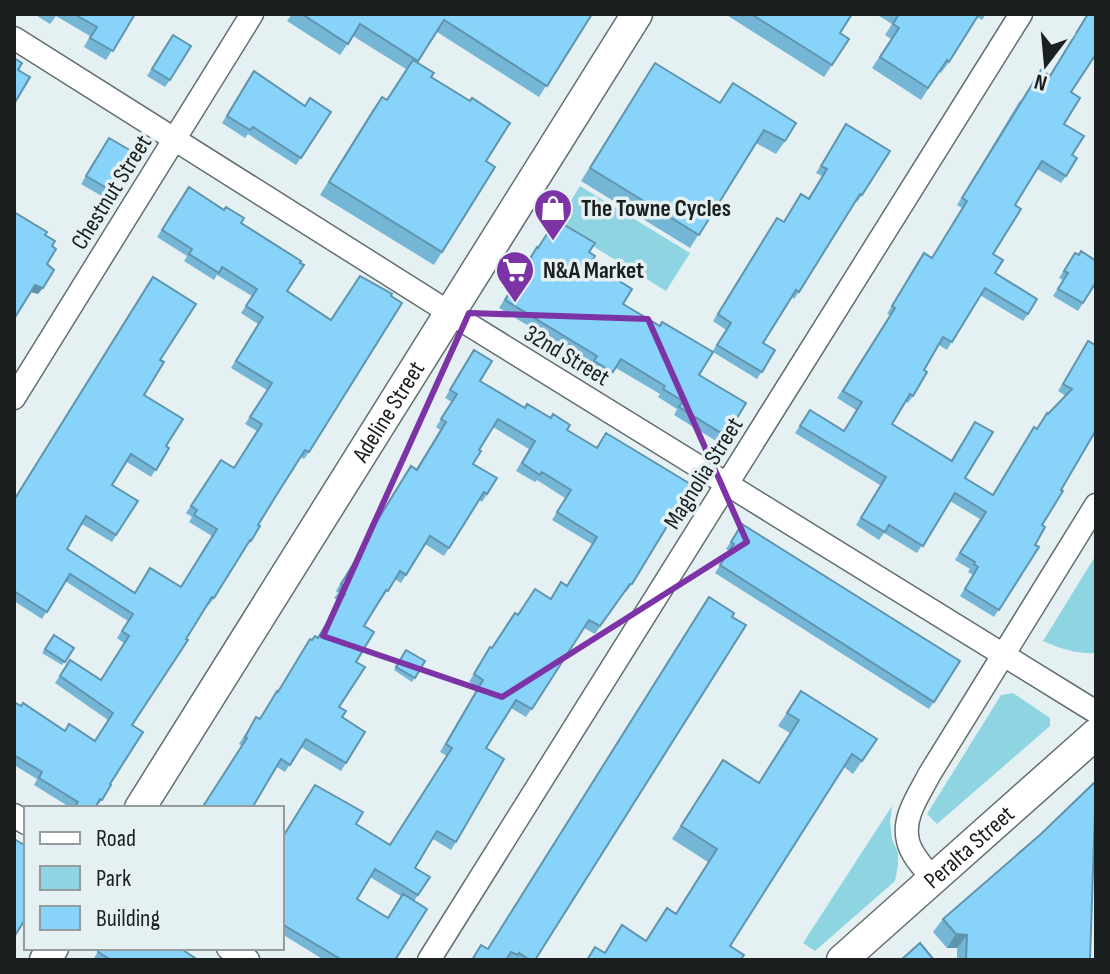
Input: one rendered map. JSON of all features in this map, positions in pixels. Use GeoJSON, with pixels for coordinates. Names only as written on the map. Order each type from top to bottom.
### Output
{"type":"FeatureCollection","features":[{"type":"Feature","properties":{"kind":"main road","name":"Adeline Street"},"geometry":{"type":"LineString","coordinates":[[141,806],[637,14]]}},
{"type":"Feature","properties":{"kind":"main road","name":"Peralta Street"},"geometry":{"type":"LineString","coordinates":[[842,960],[1096,734]]}},
{"type":"Feature","properties":{"kind":"street","name":"Chestnut Street"},"geometry":{"type":"LineString","coordinates":[[14,398],[252,14]]}},
{"type":"Feature","properties":{"kind":"street","name":"Magnolia Street"},"geometry":{"type":"LineString","coordinates":[[429,960],[1021,14]]}},
{"type":"Feature","properties":{"kind":"street","name":"32nd Street"},"geometry":{"type":"LineString","coordinates":[[14,38],[450,313],[1096,712]]}},
{"type":"Feature","properties":{"kind":"street"},"geometry":{"type":"LineString","coordinates":[[933,879],[907,841],[907,818],[929,775],[1096,505]]}},
{"type":"Feature","properties":{"kind":"highlighted area"},"geometry":{"type":"Polygon","coordinates":[[[469,313],[648,319],[747,542],[502,697],[323,636],[469,313]]]}},
{"type":"Feature","properties":{"kind":"green space"},"geometry":{"type":"Polygon","coordinates":[[[580,186],[690,253],[666,291],[557,224],[580,186]]]}},
{"type":"Feature","properties":{"kind":"green space"},"geometry":{"type":"Polygon","coordinates":[[[1096,555],[1096,653],[1082,653],[1043,641],[1096,555]]]}},
{"type":"Feature","properties":{"kind":"green space"},"geometry":{"type":"Polygon","coordinates":[[[1013,693],[1050,718],[1050,726],[937,824],[927,814],[1001,695],[1013,693]]]}},
{"type":"Feature","properties":{"kind":"green space"},"geometry":{"type":"Polygon","coordinates":[[[892,806],[892,839],[898,853],[895,881],[815,951],[803,943],[892,806]]]}},
{"type":"Feature","properties":{"kind":"building"},"geometry":{"type":"Polygon","coordinates":[[[74,14],[135,14],[113,51],[90,38],[97,27],[74,14]]]}},
{"type":"Feature","properties":{"kind":"building"},"geometry":{"type":"Polygon","coordinates":[[[302,14],[592,14],[547,86],[444,20],[418,61],[360,24],[348,44],[302,14]]]}},
{"type":"Feature","properties":{"kind":"building"},"geometry":{"type":"Polygon","coordinates":[[[751,14],[852,14],[840,33],[849,39],[832,65],[751,14]]]}},
{"type":"Feature","properties":{"kind":"building"},"geometry":{"type":"Polygon","coordinates":[[[899,14],[979,14],[949,62],[947,60],[928,88],[880,57],[899,28],[893,24],[899,14]]]}},
{"type":"Feature","properties":{"kind":"building"},"geometry":{"type":"Polygon","coordinates":[[[1088,14],[1096,14],[1096,54],[1071,92],[1080,98],[1064,124],[1084,136],[1072,155],[1077,158],[1066,176],[1042,161],[1015,205],[1021,209],[993,254],[1003,260],[995,273],[1037,299],[1028,314],[985,288],[952,342],[943,337],[913,396],[910,394],[892,424],[952,461],[975,422],[993,432],[965,478],[993,495],[1034,427],[1037,429],[1047,413],[1072,389],[1063,384],[1088,341],[1096,345],[1096,430],[1042,525],[1045,527],[1035,545],[1039,547],[999,610],[965,589],[978,567],[960,553],[986,512],[955,493],[923,546],[889,525],[885,532],[861,518],[886,477],[800,426],[810,410],[844,431],[862,402],[843,391],[895,308],[892,306],[924,253],[932,258],[967,201],[962,198],[1041,70],[1050,76],[1088,14]]]}},
{"type":"Feature","properties":{"kind":"building"},"geometry":{"type":"Polygon","coordinates":[[[173,35],[191,46],[170,80],[152,69],[173,35]]]}},
{"type":"Feature","properties":{"kind":"building"},"geometry":{"type":"Polygon","coordinates":[[[14,58],[22,63],[18,70],[30,77],[14,104],[14,58]]]}},
{"type":"Feature","properties":{"kind":"building"},"geometry":{"type":"Polygon","coordinates":[[[413,60],[434,73],[431,77],[470,101],[472,98],[510,123],[486,161],[495,167],[442,252],[329,182],[382,97],[387,100],[413,60]]]}},
{"type":"Feature","properties":{"kind":"building"},"geometry":{"type":"Polygon","coordinates":[[[655,63],[720,103],[733,83],[796,123],[785,141],[764,130],[699,235],[590,168],[655,63]]]}},
{"type":"Feature","properties":{"kind":"building"},"geometry":{"type":"Polygon","coordinates":[[[254,71],[305,106],[310,98],[331,112],[301,158],[253,127],[250,130],[227,116],[254,71]]]}},
{"type":"Feature","properties":{"kind":"building"},"geometry":{"type":"Polygon","coordinates":[[[846,124],[890,151],[763,343],[775,350],[762,372],[717,345],[731,323],[718,314],[777,218],[784,222],[801,194],[809,199],[827,169],[821,166],[846,124]]]}},
{"type":"Feature","properties":{"kind":"building"},"geometry":{"type":"Polygon","coordinates":[[[109,138],[133,152],[110,190],[86,176],[109,138]]]}},
{"type":"Feature","properties":{"kind":"building"},"geometry":{"type":"Polygon","coordinates":[[[189,187],[224,210],[226,207],[244,218],[241,223],[301,261],[304,265],[287,291],[331,320],[360,276],[402,303],[309,452],[305,450],[251,541],[132,725],[143,732],[102,800],[96,806],[75,806],[78,802],[39,778],[42,772],[14,755],[14,702],[21,706],[23,703],[65,731],[69,724],[95,741],[113,713],[60,676],[70,660],[101,680],[129,636],[122,631],[133,614],[70,574],[47,612],[14,591],[14,500],[153,277],[196,304],[160,360],[164,362],[144,395],[183,419],[156,470],[131,454],[112,485],[138,501],[116,535],[86,516],[67,549],[135,593],[150,568],[181,587],[217,529],[194,515],[197,510],[191,506],[221,460],[234,468],[262,424],[250,417],[272,383],[236,361],[263,317],[246,306],[257,289],[222,267],[219,273],[189,254],[192,249],[162,230],[189,187]]]}},
{"type":"Feature","properties":{"kind":"building"},"geometry":{"type":"Polygon","coordinates":[[[14,212],[47,232],[45,235],[55,241],[52,246],[56,249],[47,264],[54,270],[43,288],[35,285],[14,319],[14,212]]]}},
{"type":"Feature","properties":{"kind":"building"},"geometry":{"type":"Polygon","coordinates":[[[556,220],[595,243],[589,252],[595,256],[591,263],[632,289],[623,304],[660,326],[662,322],[713,352],[699,375],[746,403],[726,436],[679,407],[683,401],[663,389],[665,386],[621,359],[613,372],[594,361],[597,356],[505,300],[556,220]]]}},
{"type":"Feature","properties":{"kind":"building"},"geometry":{"type":"Polygon","coordinates":[[[1081,251],[1096,261],[1096,282],[1083,303],[1058,289],[1068,273],[1064,271],[1075,253],[1079,255],[1081,251]]]}},
{"type":"Feature","properties":{"kind":"building"},"geometry":{"type":"Polygon","coordinates":[[[474,350],[492,361],[480,381],[525,408],[527,404],[551,418],[553,414],[570,425],[567,430],[597,448],[606,433],[692,485],[632,584],[600,626],[589,620],[532,709],[516,700],[486,748],[504,759],[456,842],[437,831],[415,868],[430,877],[418,895],[375,869],[357,899],[388,918],[403,894],[427,909],[395,960],[342,960],[284,925],[284,835],[315,785],[363,812],[356,824],[390,845],[452,748],[446,744],[483,680],[474,674],[490,647],[515,613],[518,615],[535,589],[551,599],[561,582],[567,586],[597,537],[557,512],[571,490],[522,463],[535,441],[498,419],[473,464],[497,478],[487,494],[484,492],[449,548],[430,536],[406,575],[400,571],[364,626],[374,632],[356,662],[365,667],[339,707],[346,711],[342,717],[365,732],[346,763],[306,739],[290,765],[281,759],[253,806],[203,806],[247,738],[256,717],[260,719],[310,639],[318,638],[345,594],[340,591],[341,584],[361,547],[411,466],[417,470],[446,422],[441,419],[457,394],[450,390],[474,350]]]}},
{"type":"Feature","properties":{"kind":"building"},"geometry":{"type":"Polygon","coordinates":[[[742,524],[960,661],[934,702],[720,565],[734,544],[731,542],[742,524]]]}},
{"type":"Feature","properties":{"kind":"building"},"geometry":{"type":"Polygon","coordinates":[[[709,597],[746,625],[535,960],[511,952],[506,960],[472,960],[481,945],[488,949],[709,597]]]}},
{"type":"Feature","properties":{"kind":"building"},"geometry":{"type":"Polygon","coordinates":[[[54,635],[74,648],[65,662],[45,649],[54,635]]]}},
{"type":"Feature","properties":{"kind":"building"},"geometry":{"type":"Polygon","coordinates":[[[406,650],[425,661],[415,678],[396,667],[406,650]]]}},
{"type":"Feature","properties":{"kind":"building"},"geometry":{"type":"Polygon","coordinates":[[[801,691],[877,739],[862,761],[852,754],[730,946],[744,955],[740,960],[587,960],[595,947],[605,953],[622,925],[646,941],[667,908],[676,914],[717,849],[681,826],[723,760],[759,783],[799,720],[787,713],[801,691]]]}},
{"type":"Feature","properties":{"kind":"building"},"geometry":{"type":"Polygon","coordinates":[[[1096,781],[1090,960],[966,960],[967,935],[956,934],[943,919],[1041,834],[1096,781]]]}},
{"type":"Feature","properties":{"kind":"building"},"geometry":{"type":"Polygon","coordinates":[[[14,839],[24,845],[24,921],[14,937],[14,839]]]}},
{"type":"Feature","properties":{"kind":"building"},"geometry":{"type":"Polygon","coordinates":[[[920,943],[934,960],[901,960],[920,943]]]}},
{"type":"Feature","properties":{"kind":"building"},"geometry":{"type":"Polygon","coordinates":[[[183,950],[198,960],[111,960],[98,952],[183,950]]]}},
{"type":"Feature","properties":{"kind":"place","name":"The Towne Cycles"},"geometry":{"type":"Point","coordinates":[553,242]}},
{"type":"Feature","properties":{"kind":"place","name":"N&A Market"},"geometry":{"type":"Point","coordinates":[515,304]}}]}
